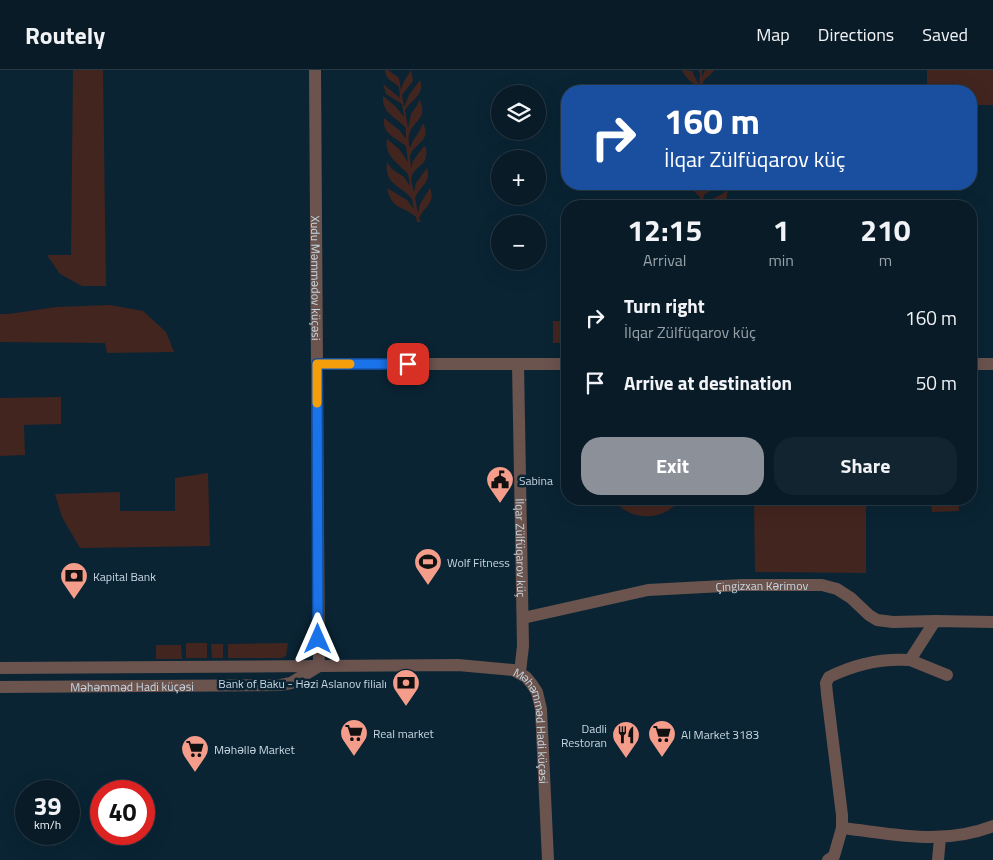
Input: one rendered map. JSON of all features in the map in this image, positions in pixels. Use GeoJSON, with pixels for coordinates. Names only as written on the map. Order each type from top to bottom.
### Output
{"type":"FeatureCollection","features":[{"type":"Feature","properties":{"kind":"street","name":"Xudu Məmmədov küçəsi"},"geometry":{"type":"LineString","coordinates":[[315,70],[319,666]]}},
{"type":"Feature","properties":{"kind":"street"},"geometry":{"type":"LineString","coordinates":[[317,364],[561,364]]}},
{"type":"Feature","properties":{"kind":"street","name":"İlqar Zülfüqarov küç"},"geometry":{"type":"LineString","coordinates":[[518,364],[523,618],[523,653],[520,672]]}},
{"type":"Feature","properties":{"kind":"street"},"geometry":{"type":"LineString","coordinates":[[977,364],[993,364]]}},
{"type":"Feature","properties":{"kind":"street","name":"Çingizxan Kərimov"},"geometry":{"type":"LineString","coordinates":[[523,618],[648,590],[788,584],[822,585],[837,589],[877,620],[893,622],[993,622]]}},
{"type":"Feature","properties":{"kind":"street"},"geometry":{"type":"LineString","coordinates":[[910,660],[935,621]]}},
{"type":"Feature","properties":{"kind":"street"},"geometry":{"type":"LineString","coordinates":[[833,859],[842,828],[842,815],[826,683],[829,676],[858,664],[896,659],[910,660],[947,675]]}},
{"type":"Feature","properties":{"kind":"street","name":"Məhəmməd Hadi küçəsi"},"geometry":{"type":"LineString","coordinates":[[0,687],[282,685],[292,683],[319,666]]}},
{"type":"Feature","properties":{"kind":"street","name":"Məhəmməd Hadi küçəsi"},"geometry":{"type":"LineString","coordinates":[[0,668],[470,666],[501,668],[520,672],[537,692],[541,708],[548,860]]}},
{"type":"Feature","properties":{"kind":"street"},"geometry":{"type":"LineString","coordinates":[[842,828],[910,837],[940,838],[980,831],[993,826]]}},
{"type":"Feature","properties":{"kind":"street"},"geometry":{"type":"LineString","coordinates":[[938,860],[940,838]]}},
{"type":"Feature","properties":{"kind":"shaded area"},"geometry":{"type":"Polygon","coordinates":[[[73,70],[103,70],[106,286],[82,286],[60,274],[47,255],[71,255],[73,70]]]}},
{"type":"Feature","properties":{"kind":"shaded area"},"geometry":{"type":"Polygon","coordinates":[[[385,70],[399,78],[401,90],[411,70],[413,81],[402,95],[404,107],[409,95],[420,80],[421,89],[419,93],[405,110],[408,128],[411,114],[419,99],[422,113],[410,132],[410,148],[423,123],[425,134],[410,156],[411,168],[413,161],[424,146],[426,148],[426,159],[411,178],[414,192],[416,183],[427,168],[428,177],[415,198],[418,213],[420,204],[430,188],[432,197],[419,218],[421,222],[417,222],[416,217],[395,204],[387,188],[407,200],[414,209],[412,199],[394,184],[388,176],[387,162],[392,169],[404,177],[410,186],[408,174],[393,159],[388,150],[387,139],[399,149],[408,162],[406,146],[387,132],[384,124],[384,118],[399,130],[406,139],[406,128],[390,115],[383,102],[383,96],[404,117],[402,104],[386,94],[383,84],[400,98],[399,87],[388,78],[385,70]]]}},
{"type":"Feature","properties":{"kind":"shaded area"},"geometry":{"type":"Polygon","coordinates":[[[682,70],[692,71],[699,85],[695,85],[685,76],[682,70]]]}},
{"type":"Feature","properties":{"kind":"shaded area"},"geometry":{"type":"Polygon","coordinates":[[[698,70],[702,70],[702,77],[705,70],[714,70],[704,81],[699,85],[700,73],[698,70]]]}},
{"type":"Feature","properties":{"kind":"shaded area"},"geometry":{"type":"Polygon","coordinates":[[[927,70],[993,70],[993,105],[977,105],[977,85],[927,85],[927,70]]]}},
{"type":"Feature","properties":{"kind":"shaded area"},"geometry":{"type":"Polygon","coordinates":[[[693,190],[712,190],[704,195],[703,200],[700,200],[700,197],[693,190]]]}},
{"type":"Feature","properties":{"kind":"shaded area"},"geometry":{"type":"Polygon","coordinates":[[[728,190],[726,200],[711,200],[728,190]]]}},
{"type":"Feature","properties":{"kind":"shaded area"},"geometry":{"type":"Polygon","coordinates":[[[110,305],[143,311],[166,332],[174,352],[107,353],[105,343],[0,342],[0,314],[56,307],[110,305]]]}},
{"type":"Feature","properties":{"kind":"shaded area"},"geometry":{"type":"Polygon","coordinates":[[[553,321],[561,321],[561,343],[553,343],[553,321]]]}},
{"type":"Feature","properties":{"kind":"shaded area"},"geometry":{"type":"Polygon","coordinates":[[[61,397],[61,424],[24,425],[25,455],[0,456],[0,398],[61,397]]]}},
{"type":"Feature","properties":{"kind":"shaded area"},"geometry":{"type":"Polygon","coordinates":[[[208,473],[210,546],[80,548],[62,517],[55,494],[120,492],[120,511],[175,511],[175,478],[208,473]]]}},
{"type":"Feature","properties":{"kind":"shaded area"},"geometry":{"type":"Polygon","coordinates":[[[619,505],[675,505],[666,512],[647,516],[629,512],[619,505]]]}},
{"type":"Feature","properties":{"kind":"shaded area"},"geometry":{"type":"Polygon","coordinates":[[[754,505],[866,505],[866,573],[755,572],[754,505]]]}},
{"type":"Feature","properties":{"kind":"shaded area"},"geometry":{"type":"Polygon","coordinates":[[[931,505],[958,505],[959,511],[932,512],[931,505]]]}},
{"type":"Feature","properties":{"kind":"shaded area"},"geometry":{"type":"Polygon","coordinates":[[[186,643],[207,643],[207,658],[186,658],[186,643]]]}},
{"type":"Feature","properties":{"kind":"shaded area"},"geometry":{"type":"Polygon","coordinates":[[[288,643],[286,656],[281,658],[228,658],[228,644],[288,643]]]}},
{"type":"Feature","properties":{"kind":"shaded area"},"geometry":{"type":"Polygon","coordinates":[[[211,644],[223,644],[223,658],[212,658],[211,644]]]}},
{"type":"Feature","properties":{"kind":"shaded area"},"geometry":{"type":"Polygon","coordinates":[[[156,645],[181,645],[182,659],[156,659],[156,645]]]}},
{"type":"Feature","properties":{"kind":"slow traffic"},"geometry":{"type":"LineString","coordinates":[[317,403],[317,364],[350,364]]}},
{"type":"Feature","properties":{"kind":"place","name":"Sabina"},"geometry":{"type":"Point","coordinates":[500,504]}},
{"type":"Feature","properties":{"kind":"place","name":"Wolf Fitness"},"geometry":{"type":"Point","coordinates":[428,586]}},
{"type":"Feature","properties":{"kind":"place","name":"Kapital Bank"},"geometry":{"type":"Point","coordinates":[74,600]}},
{"type":"Feature","properties":{"kind":"place","name":"Bank of Baku - Həzi Aslanov filialı"},"geometry":{"type":"Point","coordinates":[406,707]}},
{"type":"Feature","properties":{"kind":"place","name":"Real market"},"geometry":{"type":"Point","coordinates":[354,757]}},
{"type":"Feature","properties":{"kind":"place","name":"Al Market 3183"},"geometry":{"type":"Point","coordinates":[662,758]}},
{"type":"Feature","properties":{"kind":"place","name":"Dadli Restoran"},"geometry":{"type":"Point","coordinates":[626,759]}},
{"type":"Feature","properties":{"kind":"place","name":"Mәhәllә Market"},"geometry":{"type":"Point","coordinates":[195,773]}},
{"type":"Feature","properties":{"kind":"route"},"geometry":{"type":"LineString","coordinates":[[318,639],[317,364],[408,364]]}}]}
